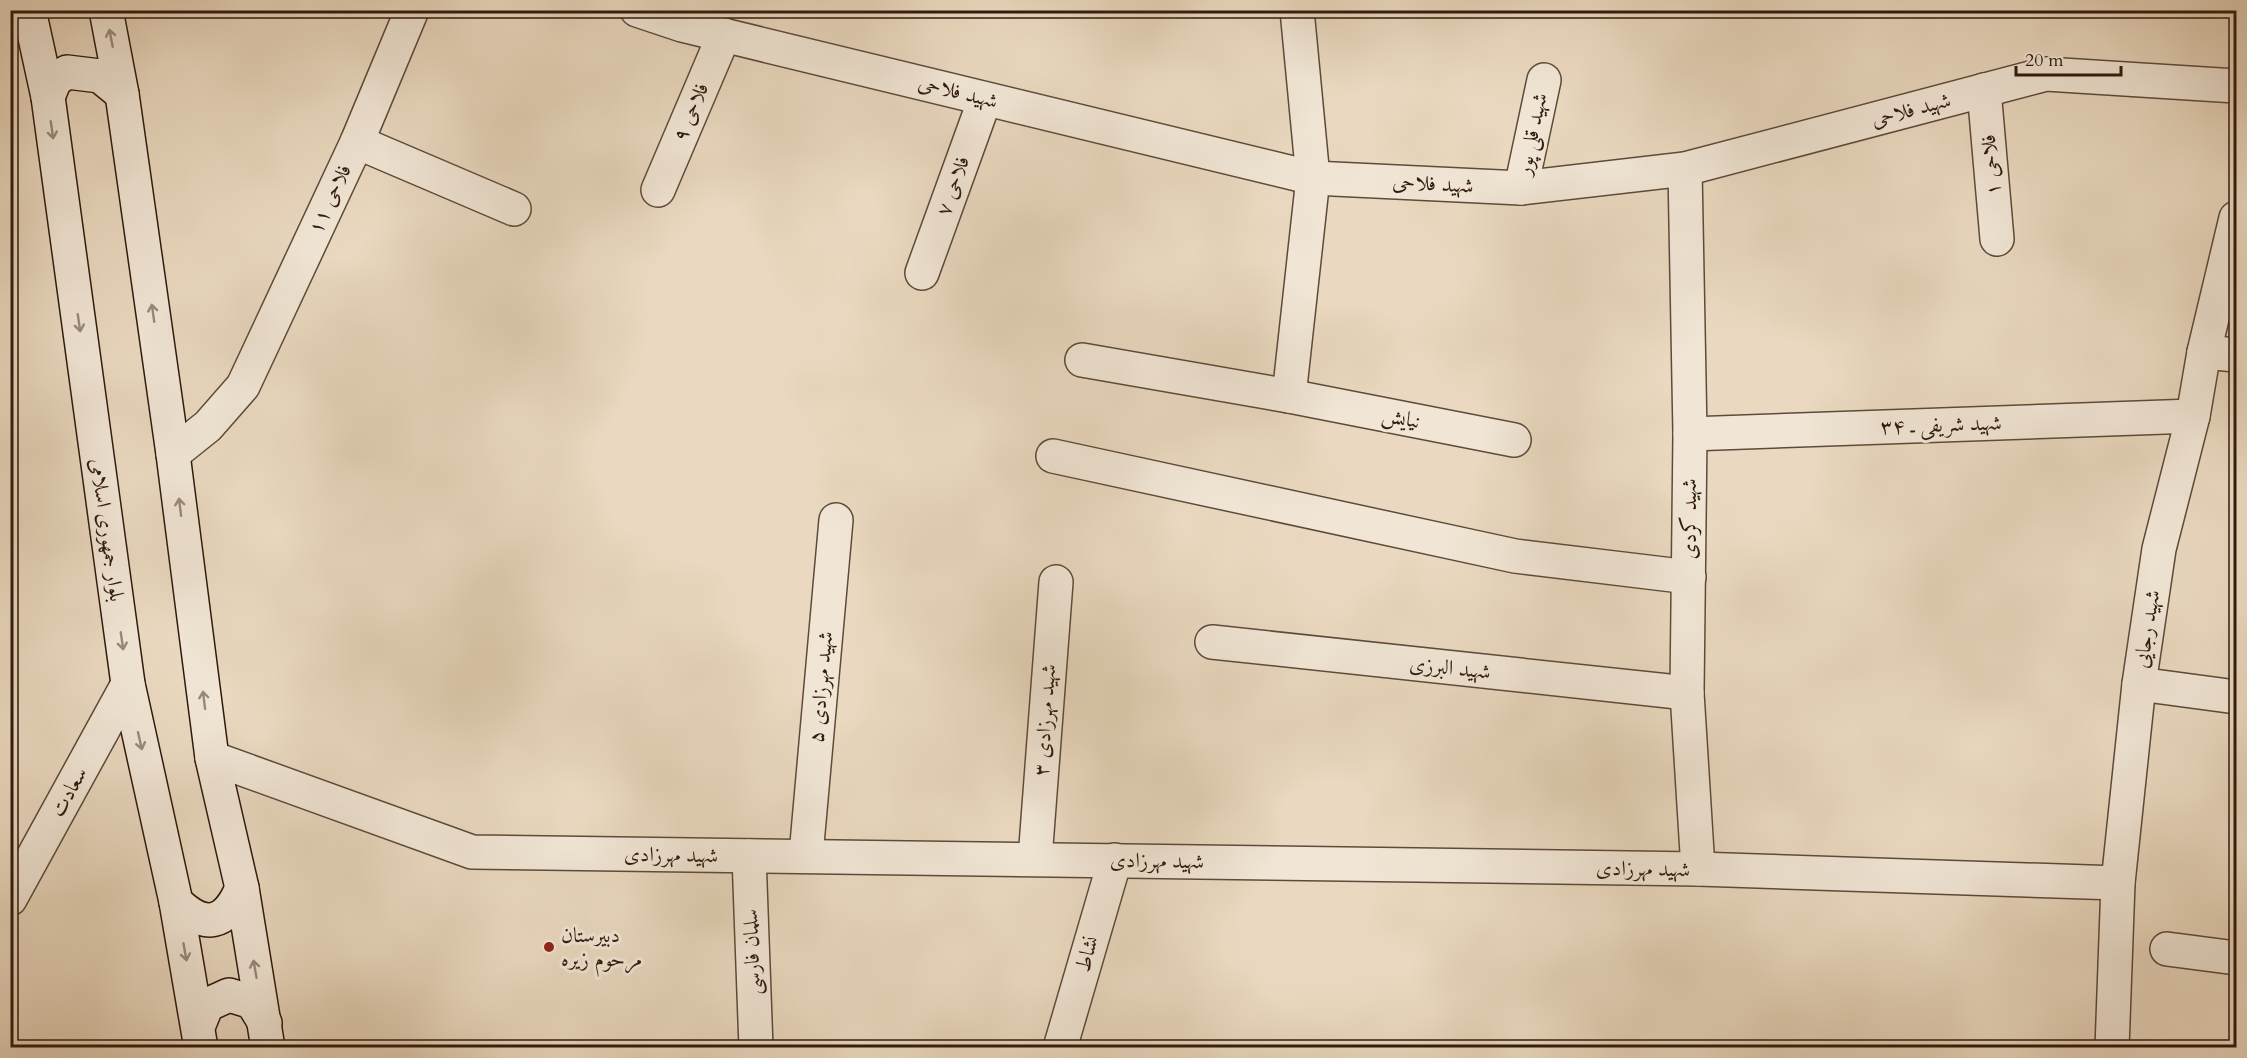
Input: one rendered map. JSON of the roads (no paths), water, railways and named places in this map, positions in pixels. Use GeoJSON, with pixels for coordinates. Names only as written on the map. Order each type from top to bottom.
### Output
{"type":"FeatureCollection","features":[{"type":"Feature","properties":{"kind":"street","name":"بلوار جمهوری اسلامی"},"geometry":{"type":"LineString","coordinates":[[29,10],[48,97],[128,684],[176,902],[200,1037]]}},
{"type":"Feature","properties":{"kind":"street"},"geometry":{"type":"LineString","coordinates":[[106,10],[122,94],[173,454],[212,758],[242,888],[266,1035]]}},
{"type":"Feature","properties":{"kind":"street","name":"فلاحی ۱۱"},"geometry":{"type":"LineString","coordinates":[[173,454],[208,426],[243,386],[357,142],[412,10]]}},
{"type":"Feature","properties":{"kind":"street","name":"شهید فلاحی"},"geometry":{"type":"LineString","coordinates":[[637,10],[684,18],[724,35],[1313,178],[1521,188],[1686,169],[2046,74],[2236,86]]}},
{"type":"Feature","properties":{"kind":"street"},"geometry":{"type":"LineString","coordinates":[[1289,396],[1313,178],[1297,10]]}},
{"type":"Feature","properties":{"kind":"street","name":"فلاحی ۹"},"geometry":{"type":"LineString","coordinates":[[658,190],[724,35]]}},
{"type":"Feature","properties":{"kind":"street"},"geometry":{"type":"LineString","coordinates":[[48,97],[56,81],[68,72],[100,76],[122,94]]}},
{"type":"Feature","properties":{"kind":"street","name":"شهید قلی پور"},"geometry":{"type":"LineString","coordinates":[[1521,188],[1544,81]]}},
{"type":"Feature","properties":{"kind":"street","name":"فلاحی ۱"},"geometry":{"type":"LineString","coordinates":[[1984,90],[1997,239]]}},
{"type":"Feature","properties":{"kind":"street","name":"فلاحی ۷"},"geometry":{"type":"LineString","coordinates":[[922,273],[985,99]]}},
{"type":"Feature","properties":{"kind":"street"},"geometry":{"type":"LineString","coordinates":[[357,142],[514,209]]}},
{"type":"Feature","properties":{"kind":"street","name":"شهید کردی"},"geometry":{"type":"LineString","coordinates":[[1686,169],[1690,434],[1687,693],[1698,869]]}},
{"type":"Feature","properties":{"kind":"street","name":"شهید رجایی"},"geometry":{"type":"LineString","coordinates":[[2112,1047],[2118,883],[2139,684],[2159,549],[2193,416],[2204,352],[2236,218]]}},
{"type":"Feature","properties":{"kind":"street"},"geometry":{"type":"LineString","coordinates":[[2204,352],[2236,355]]}},
{"type":"Feature","properties":{"kind":"street","name":"نیایش"},"geometry":{"type":"LineString","coordinates":[[1082,360],[1289,396],[1514,440]]}},
{"type":"Feature","properties":{"kind":"street","name":"شهید شریفی ـ ۳۴"},"geometry":{"type":"LineString","coordinates":[[1690,434],[2193,416]]}},
{"type":"Feature","properties":{"kind":"street"},"geometry":{"type":"LineString","coordinates":[[1053,456],[1515,556],[1689,577]]}},
{"type":"Feature","properties":{"kind":"street","name":"شهید مهرزادی ۵"},"geometry":{"type":"LineString","coordinates":[[806,855],[836,520]]}},
{"type":"Feature","properties":{"kind":"street","name":"شهید مهرزادی ۳"},"geometry":{"type":"LineString","coordinates":[[1035,859],[1056,582]]}},
{"type":"Feature","properties":{"kind":"street","name":"شهید البرزی"},"geometry":{"type":"LineString","coordinates":[[1212,642],[1687,693]]}},
{"type":"Feature","properties":{"kind":"street","name":"سعادت"},"geometry":{"type":"LineString","coordinates":[[10,899],[128,684]]}},
{"type":"Feature","properties":{"kind":"street"},"geometry":{"type":"LineString","coordinates":[[2139,684],[2236,697]]}},
{"type":"Feature","properties":{"kind":"street","name":"شهید مهرزادی"},"geometry":{"type":"LineString","coordinates":[[212,758],[472,852],[1698,869],[2118,883]]}},
{"type":"Feature","properties":{"kind":"street","name":"سلمان فارسی"},"geometry":{"type":"LineString","coordinates":[[749,856],[756,1047]]}},
{"type":"Feature","properties":{"kind":"street","name":"نشاط"},"geometry":{"type":"LineString","coordinates":[[1060,1047],[1115,860]]}},
{"type":"Feature","properties":{"kind":"street"},"geometry":{"type":"LineString","coordinates":[[176,902],[192,918],[214,920],[233,908],[242,888]]}},
{"type":"Feature","properties":{"kind":"street"},"geometry":{"type":"LineString","coordinates":[[2167,949],[2236,958]]}},
{"type":"Feature","properties":{"kind":"street"},"geometry":{"type":"LineString","coordinates":[[200,1037],[207,1005],[229,995],[252,1002],[266,1035]]}},
{"type":"Feature","properties":{"kind":"place","name":"دبیرستان مرحوم زیره"},"geometry":{"type":"Point","coordinates":[549,947]}}]}
